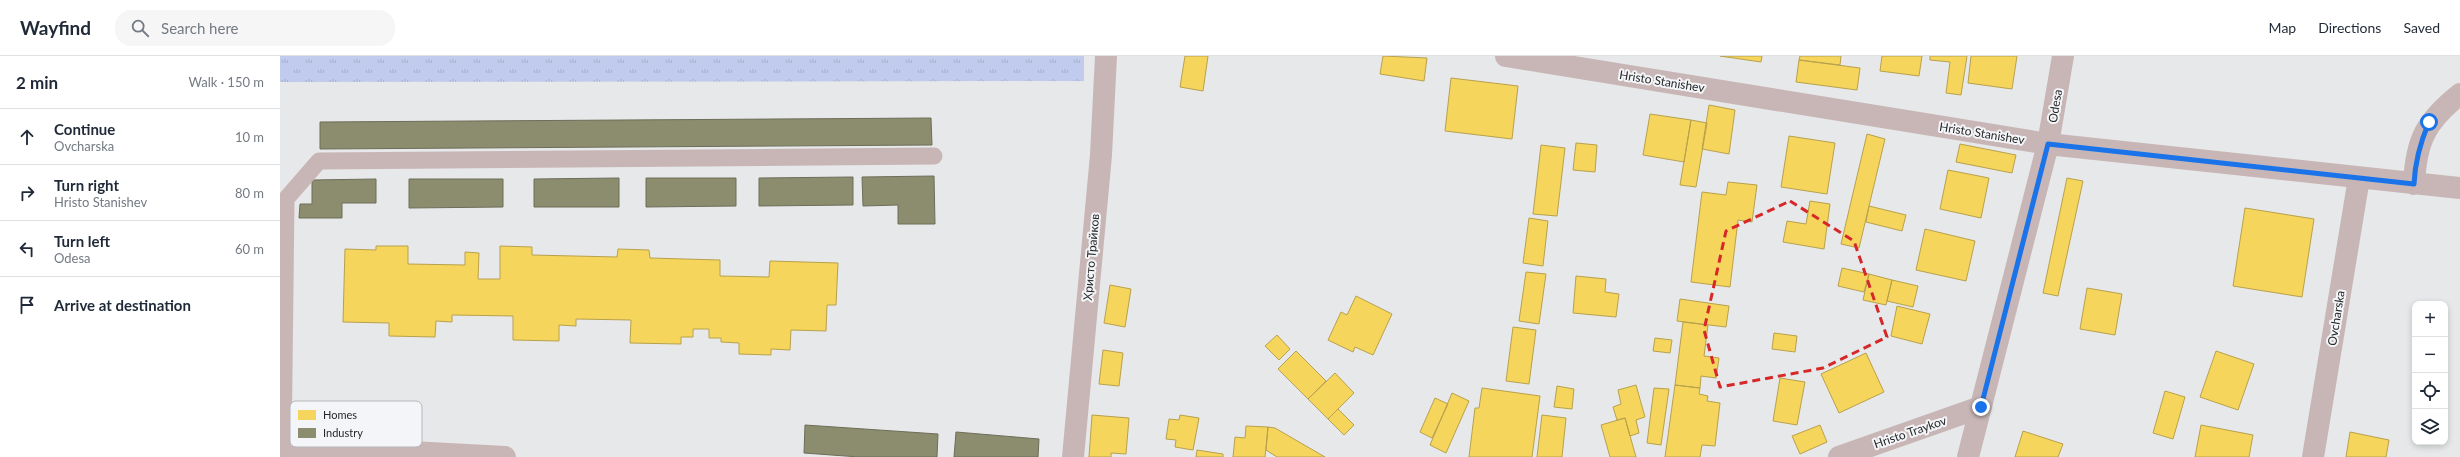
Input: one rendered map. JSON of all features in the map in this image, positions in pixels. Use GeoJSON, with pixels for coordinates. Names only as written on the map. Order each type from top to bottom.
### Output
{"type":"FeatureCollection","features":[{"type":"Feature","properties":{"kind":"street","name":"Христо Трайков"},"geometry":{"type":"LineString","coordinates":[[1073,457],[1101,155],[1106,56]]}},
{"type":"Feature","properties":{"kind":"street","name":"Hristo Stanishev"},"geometry":{"type":"LineString","coordinates":[[1506,56],[2048,144],[2460,188]]}},
{"type":"Feature","properties":{"kind":"street","name":"Odesa"},"geometry":{"type":"LineString","coordinates":[[1968,457],[2048,144],[2063,56]]}},
{"type":"Feature","properties":{"kind":"street"},"geometry":{"type":"LineString","coordinates":[[2414,184],[2415,165],[2420,145],[2429,122],[2460,94]]}},
{"type":"Feature","properties":{"kind":"street","name":"Ovcharska"},"geometry":{"type":"LineString","coordinates":[[2313,457],[2359,178]]}},
{"type":"Feature","properties":{"kind":"street","name":"Hristo Traykov"},"geometry":{"type":"LineString","coordinates":[[1839,457],[1981,407]]}},
{"type":"Feature","properties":{"kind":"street"},"geometry":{"type":"LineString","coordinates":[[293,457],[355,449],[506,457]]}},
{"type":"Feature","properties":{"kind":"lane"},"geometry":{"type":"LineString","coordinates":[[283,457],[286,199],[319,161],[934,156]]}},
{"type":"Feature","properties":{"kind":"highlighted area"},"geometry":{"type":"Polygon","coordinates":[[[1790,201],[1854,241],[1887,337],[1823,368],[1720,387],[1704,330],[1726,231],[1790,201]]]}},
{"type":"Feature","properties":{"kind":"green space"},"geometry":{"type":"Polygon","coordinates":[[[280,56],[1084,56],[1084,81],[280,82],[280,56]]]}},
{"type":"Feature","properties":{"kind":"building: Homes"},"geometry":{"type":"Polygon","coordinates":[[[1185,56],[1208,56],[1203,91],[1180,87],[1185,56]]]}},
{"type":"Feature","properties":{"kind":"building: Homes"},"geometry":{"type":"Polygon","coordinates":[[[1383,56],[1427,58],[1424,81],[1380,74],[1383,56]]]}},
{"type":"Feature","properties":{"kind":"building: Homes"},"geometry":{"type":"Polygon","coordinates":[[[1720,56],[1762,56],[1761,62],[1720,56]]]}},
{"type":"Feature","properties":{"kind":"building: Homes"},"geometry":{"type":"Polygon","coordinates":[[[1800,56],[1841,56],[1840,65],[1799,60],[1800,56]]]}},
{"type":"Feature","properties":{"kind":"building: Homes"},"geometry":{"type":"Polygon","coordinates":[[[1882,56],[1922,56],[1919,76],[1880,71],[1882,56]]]}},
{"type":"Feature","properties":{"kind":"building: Homes"},"geometry":{"type":"Polygon","coordinates":[[[1930,56],[1967,56],[1961,95],[1946,93],[1950,62],[1930,60],[1930,56]]]}},
{"type":"Feature","properties":{"kind":"building: Homes"},"geometry":{"type":"Polygon","coordinates":[[[1971,56],[2017,56],[2012,89],[1968,83],[1971,56]]]}},
{"type":"Feature","properties":{"kind":"building: Homes"},"geometry":{"type":"Polygon","coordinates":[[[1799,60],[1860,68],[1857,90],[1796,82],[1799,60]]]}},
{"type":"Feature","properties":{"kind":"building: Homes"},"geometry":{"type":"Polygon","coordinates":[[[1451,78],[1518,86],[1512,139],[1445,131],[1451,78]]]}},
{"type":"Feature","properties":{"kind":"building: Homes"},"geometry":{"type":"Polygon","coordinates":[[[1709,105],[1735,110],[1729,154],[1702,149],[1709,105]]]}},
{"type":"Feature","properties":{"kind":"building: Homes"},"geometry":{"type":"Polygon","coordinates":[[[1650,114],[1691,120],[1684,162],[1643,155],[1650,114]]]}},
{"type":"Feature","properties":{"kind":"building: Homes"},"geometry":{"type":"Polygon","coordinates":[[[1691,120],[1707,123],[1696,187],[1680,185],[1691,120]]]}},
{"type":"Feature","properties":{"kind":"building: Homes"},"geometry":{"type":"Polygon","coordinates":[[[1867,134],[1885,139],[1859,248],[1841,244],[1867,134]]]}},
{"type":"Feature","properties":{"kind":"building: Homes"},"geometry":{"type":"Polygon","coordinates":[[[1789,136],[1835,143],[1827,194],[1781,187],[1789,136]]]}},
{"type":"Feature","properties":{"kind":"building: Homes"},"geometry":{"type":"Polygon","coordinates":[[[1576,143],[1597,145],[1595,172],[1573,170],[1576,143]]]}},
{"type":"Feature","properties":{"kind":"building: Homes"},"geometry":{"type":"Polygon","coordinates":[[[1960,144],[2016,155],[2012,173],[1956,162],[1960,144]]]}},
{"type":"Feature","properties":{"kind":"building: Homes"},"geometry":{"type":"Polygon","coordinates":[[[1541,145],[1565,148],[1557,216],[1533,214],[1541,145]]]}},
{"type":"Feature","properties":{"kind":"building: Homes"},"geometry":{"type":"Polygon","coordinates":[[[1948,170],[1989,178],[1981,218],[1940,209],[1948,170]]]}},
{"type":"Feature","properties":{"kind":"building: Homes"},"geometry":{"type":"Polygon","coordinates":[[[2067,178],[2083,181],[2058,296],[2043,293],[2067,178]]]}},
{"type":"Feature","properties":{"kind":"building: Homes"},"geometry":{"type":"Polygon","coordinates":[[[1728,182],[1757,185],[1752,222],[1738,220],[1730,287],[1691,282],[1702,192],[1726,195],[1728,182]]]}},
{"type":"Feature","properties":{"kind":"building: Homes"},"geometry":{"type":"Polygon","coordinates":[[[1810,201],[1830,204],[1824,249],[1783,242],[1787,221],[1806,224],[1810,201]]]}},
{"type":"Feature","properties":{"kind":"building: Homes"},"geometry":{"type":"Polygon","coordinates":[[[1869,206],[1906,215],[1902,231],[1866,222],[1869,206]]]}},
{"type":"Feature","properties":{"kind":"building: Homes"},"geometry":{"type":"Polygon","coordinates":[[[2245,208],[2314,219],[2302,297],[2233,286],[2245,208]]]}},
{"type":"Feature","properties":{"kind":"building: Homes"},"geometry":{"type":"Polygon","coordinates":[[[1529,218],[1548,221],[1543,266],[1523,263],[1529,218]]]}},
{"type":"Feature","properties":{"kind":"building: Homes"},"geometry":{"type":"Polygon","coordinates":[[[1925,229],[1975,241],[1966,281],[1916,270],[1925,229]]]}},
{"type":"Feature","properties":{"kind":"building: Homes"},"geometry":{"type":"Polygon","coordinates":[[[376,246],[408,246],[408,264],[465,265],[465,252],[479,253],[478,279],[500,279],[500,246],[532,247],[532,255],[617,257],[618,249],[649,250],[650,258],[720,260],[720,276],[769,277],[770,261],[838,263],[836,305],[827,305],[826,331],[791,330],[790,350],[771,349],[771,355],[739,354],[739,343],[721,342],[721,338],[709,338],[709,329],[693,329],[693,337],[681,337],[681,344],[630,343],[631,320],[576,319],[576,326],[559,325],[559,341],[513,340],[513,316],[452,315],[452,322],[436,321],[435,337],[389,336],[389,323],[343,322],[345,249],[376,250],[376,246]]]}},
{"type":"Feature","properties":{"kind":"building: Homes"},"geometry":{"type":"Polygon","coordinates":[[[1842,268],[1869,274],[1864,292],[1838,286],[1842,268]]]}},
{"type":"Feature","properties":{"kind":"building: Homes"},"geometry":{"type":"Polygon","coordinates":[[[1526,272],[1546,274],[1539,324],[1519,321],[1526,272]]]}},
{"type":"Feature","properties":{"kind":"building: Homes"},"geometry":{"type":"Polygon","coordinates":[[[1869,274],[1892,280],[1886,305],[1863,300],[1869,274]]]}},
{"type":"Feature","properties":{"kind":"building: Homes"},"geometry":{"type":"Polygon","coordinates":[[[1576,276],[1606,279],[1605,292],[1619,294],[1616,317],[1573,313],[1576,276]]]}},
{"type":"Feature","properties":{"kind":"building: Homes"},"geometry":{"type":"Polygon","coordinates":[[[1892,280],[1918,286],[1913,307],[1887,301],[1892,280]]]}},
{"type":"Feature","properties":{"kind":"building: Homes"},"geometry":{"type":"Polygon","coordinates":[[[1110,285],[1131,289],[1125,327],[1104,323],[1110,285]]]}},
{"type":"Feature","properties":{"kind":"building: Homes"},"geometry":{"type":"Polygon","coordinates":[[[2087,288],[2122,294],[2115,335],[2080,329],[2087,288]]]}},
{"type":"Feature","properties":{"kind":"building: Homes"},"geometry":{"type":"Polygon","coordinates":[[[1356,296],[1392,314],[1373,355],[1355,347],[1353,352],[1328,340],[1341,312],[1347,315],[1356,296]]]}},
{"type":"Feature","properties":{"kind":"building: Homes"},"geometry":{"type":"Polygon","coordinates":[[[1680,299],[1729,306],[1726,327],[1677,321],[1680,299]]]}},
{"type":"Feature","properties":{"kind":"building: Homes"},"geometry":{"type":"Polygon","coordinates":[[[1897,306],[1930,314],[1922,344],[1891,336],[1897,306]]]}},
{"type":"Feature","properties":{"kind":"building: Homes"},"geometry":{"type":"Polygon","coordinates":[[[1683,322],[1708,325],[1704,356],[1719,358],[1716,378],[1701,376],[1700,388],[1675,385],[1683,322]]]}},
{"type":"Feature","properties":{"kind":"building: Homes"},"geometry":{"type":"Polygon","coordinates":[[[1513,327],[1536,330],[1529,384],[1506,381],[1513,327]]]}},
{"type":"Feature","properties":{"kind":"building: Homes"},"geometry":{"type":"Polygon","coordinates":[[[1774,333],[1797,336],[1795,352],[1772,349],[1774,333]]]}},
{"type":"Feature","properties":{"kind":"building: Homes"},"geometry":{"type":"Polygon","coordinates":[[[1277,335],[1290,349],[1279,360],[1265,346],[1277,335]]]}},
{"type":"Feature","properties":{"kind":"building: Homes"},"geometry":{"type":"Polygon","coordinates":[[[1655,338],[1672,340],[1670,353],[1653,351],[1655,338]]]}},
{"type":"Feature","properties":{"kind":"building: Homes"},"geometry":{"type":"Polygon","coordinates":[[[1103,350],[1123,353],[1119,386],[1099,384],[1103,350]]]}},
{"type":"Feature","properties":{"kind":"building: Homes"},"geometry":{"type":"Polygon","coordinates":[[[1296,351],[1326,381],[1308,399],[1278,369],[1296,351]]]}},
{"type":"Feature","properties":{"kind":"building: Homes"},"geometry":{"type":"Polygon","coordinates":[[[2216,351],[2254,364],[2238,410],[2200,397],[2216,351]]]}},
{"type":"Feature","properties":{"kind":"building: Homes"},"geometry":{"type":"Polygon","coordinates":[[[1866,353],[1884,392],[1839,413],[1821,374],[1866,353]]]}},
{"type":"Feature","properties":{"kind":"building: Homes"},"geometry":{"type":"Polygon","coordinates":[[[1335,373],[1354,393],[1328,419],[1308,399],[1335,373]]]}},
{"type":"Feature","properties":{"kind":"building: Homes"},"geometry":{"type":"Polygon","coordinates":[[[1780,378],[1805,382],[1797,425],[1773,421],[1780,378]]]}},
{"type":"Feature","properties":{"kind":"building: Homes"},"geometry":{"type":"Polygon","coordinates":[[[1636,385],[1645,417],[1636,420],[1639,433],[1630,436],[1625,418],[1617,420],[1613,407],[1621,404],[1618,390],[1636,385]]]}},
{"type":"Feature","properties":{"kind":"building: Homes"},"geometry":{"type":"Polygon","coordinates":[[[1675,385],[1700,388],[1699,394],[1708,396],[1707,401],[1720,403],[1715,446],[1702,445],[1700,457],[1665,457],[1675,385]]]}},
{"type":"Feature","properties":{"kind":"building: Homes"},"geometry":{"type":"Polygon","coordinates":[[[1557,386],[1574,389],[1572,409],[1554,407],[1557,386]]]}},
{"type":"Feature","properties":{"kind":"building: Homes"},"geometry":{"type":"Polygon","coordinates":[[[1482,388],[1540,396],[1532,457],[1469,457],[1475,408],[1479,408],[1482,388]]]}},
{"type":"Feature","properties":{"kind":"building: Homes"},"geometry":{"type":"Polygon","coordinates":[[[1654,388],[1669,389],[1661,445],[1647,443],[1654,388]]]}},
{"type":"Feature","properties":{"kind":"building: Homes"},"geometry":{"type":"Polygon","coordinates":[[[2165,391],[2185,397],[2173,439],[2153,433],[2165,391]]]}},
{"type":"Feature","properties":{"kind":"building: Homes"},"geometry":{"type":"Polygon","coordinates":[[[1452,393],[1469,401],[1446,453],[1430,445],[1452,393]]]}},
{"type":"Feature","properties":{"kind":"building: Homes"},"geometry":{"type":"Polygon","coordinates":[[[1435,398],[1448,404],[1432,438],[1420,432],[1435,398]]]}},
{"type":"Feature","properties":{"kind":"building: Homes"},"geometry":{"type":"Polygon","coordinates":[[[1338,409],[1354,425],[1344,435],[1328,419],[1338,409]]]}},
{"type":"Feature","properties":{"kind":"building: Homes"},"geometry":{"type":"Polygon","coordinates":[[[1092,415],[1129,418],[1126,454],[1111,453],[1111,457],[1089,457],[1092,415]]]}},
{"type":"Feature","properties":{"kind":"building: Homes"},"geometry":{"type":"Polygon","coordinates":[[[1180,415],[1199,418],[1193,450],[1175,447],[1176,440],[1166,439],[1169,419],[1179,420],[1180,415]]]}},
{"type":"Feature","properties":{"kind":"building: Homes"},"geometry":{"type":"Polygon","coordinates":[[[1542,415],[1566,418],[1562,457],[1537,457],[1542,415]]]}},
{"type":"Feature","properties":{"kind":"building: Homes"},"geometry":{"type":"Polygon","coordinates":[[[1625,418],[1636,457],[1610,457],[1601,425],[1625,418]]]}},
{"type":"Feature","properties":{"kind":"building: Homes"},"geometry":{"type":"Polygon","coordinates":[[[1820,425],[1827,442],[1800,454],[1792,436],[1820,425]]]}},
{"type":"Feature","properties":{"kind":"building: Homes"},"geometry":{"type":"Polygon","coordinates":[[[2201,425],[2253,435],[2249,457],[2195,457],[2201,425]]]}},
{"type":"Feature","properties":{"kind":"building: Homes"},"geometry":{"type":"Polygon","coordinates":[[[1246,426],[1268,427],[1265,457],[1233,457],[1235,437],[1245,438],[1246,426]]]}},
{"type":"Feature","properties":{"kind":"building: Homes"},"geometry":{"type":"Polygon","coordinates":[[[1268,427],[1275,428],[1325,457],[1277,457],[1266,450],[1268,427]]]}},
{"type":"Feature","properties":{"kind":"building: Homes"},"geometry":{"type":"Polygon","coordinates":[[[2023,431],[2063,444],[2058,457],[2015,457],[2023,431]]]}},
{"type":"Feature","properties":{"kind":"building: Homes"},"geometry":{"type":"Polygon","coordinates":[[[2350,432],[2389,440],[2386,457],[2346,457],[2350,432]]]}},
{"type":"Feature","properties":{"kind":"building: Homes"},"geometry":{"type":"Polygon","coordinates":[[[1197,450],[1223,454],[1223,457],[1196,457],[1197,450]]]}},
{"type":"Feature","properties":{"kind":"building: Industry"},"geometry":{"type":"Polygon","coordinates":[[[931,118],[932,145],[320,149],[320,122],[931,118]]]}},
{"type":"Feature","properties":{"kind":"building: Industry"},"geometry":{"type":"Polygon","coordinates":[[[934,176],[935,224],[898,224],[898,205],[863,206],[862,177],[934,176]]]}},
{"type":"Feature","properties":{"kind":"building: Industry"},"geometry":{"type":"Polygon","coordinates":[[[853,177],[853,205],[759,206],[759,178],[853,177]]]}},
{"type":"Feature","properties":{"kind":"building: Industry"},"geometry":{"type":"Polygon","coordinates":[[[619,178],[619,207],[534,207],[534,179],[619,178]]]}},
{"type":"Feature","properties":{"kind":"building: Industry"},"geometry":{"type":"Polygon","coordinates":[[[646,178],[736,178],[736,206],[646,207],[646,178]]]}},
{"type":"Feature","properties":{"kind":"building: Industry"},"geometry":{"type":"Polygon","coordinates":[[[376,179],[376,203],[342,203],[342,218],[299,218],[300,204],[312,204],[312,180],[376,179]]]}},
{"type":"Feature","properties":{"kind":"building: Industry"},"geometry":{"type":"Polygon","coordinates":[[[409,179],[503,179],[503,207],[409,208],[409,179]]]}},
{"type":"Feature","properties":{"kind":"building: Industry"},"geometry":{"type":"Polygon","coordinates":[[[805,425],[938,434],[937,457],[859,457],[804,453],[805,425]]]}},
{"type":"Feature","properties":{"kind":"building: Industry"},"geometry":{"type":"Polygon","coordinates":[[[956,432],[1039,439],[1038,457],[954,457],[956,432]]]}},
{"type":"Feature","properties":{"kind":"route"},"geometry":{"type":"LineString","coordinates":[[1981,407],[2048,144],[2414,184],[2415,165],[2420,145],[2429,122]]}}]}
